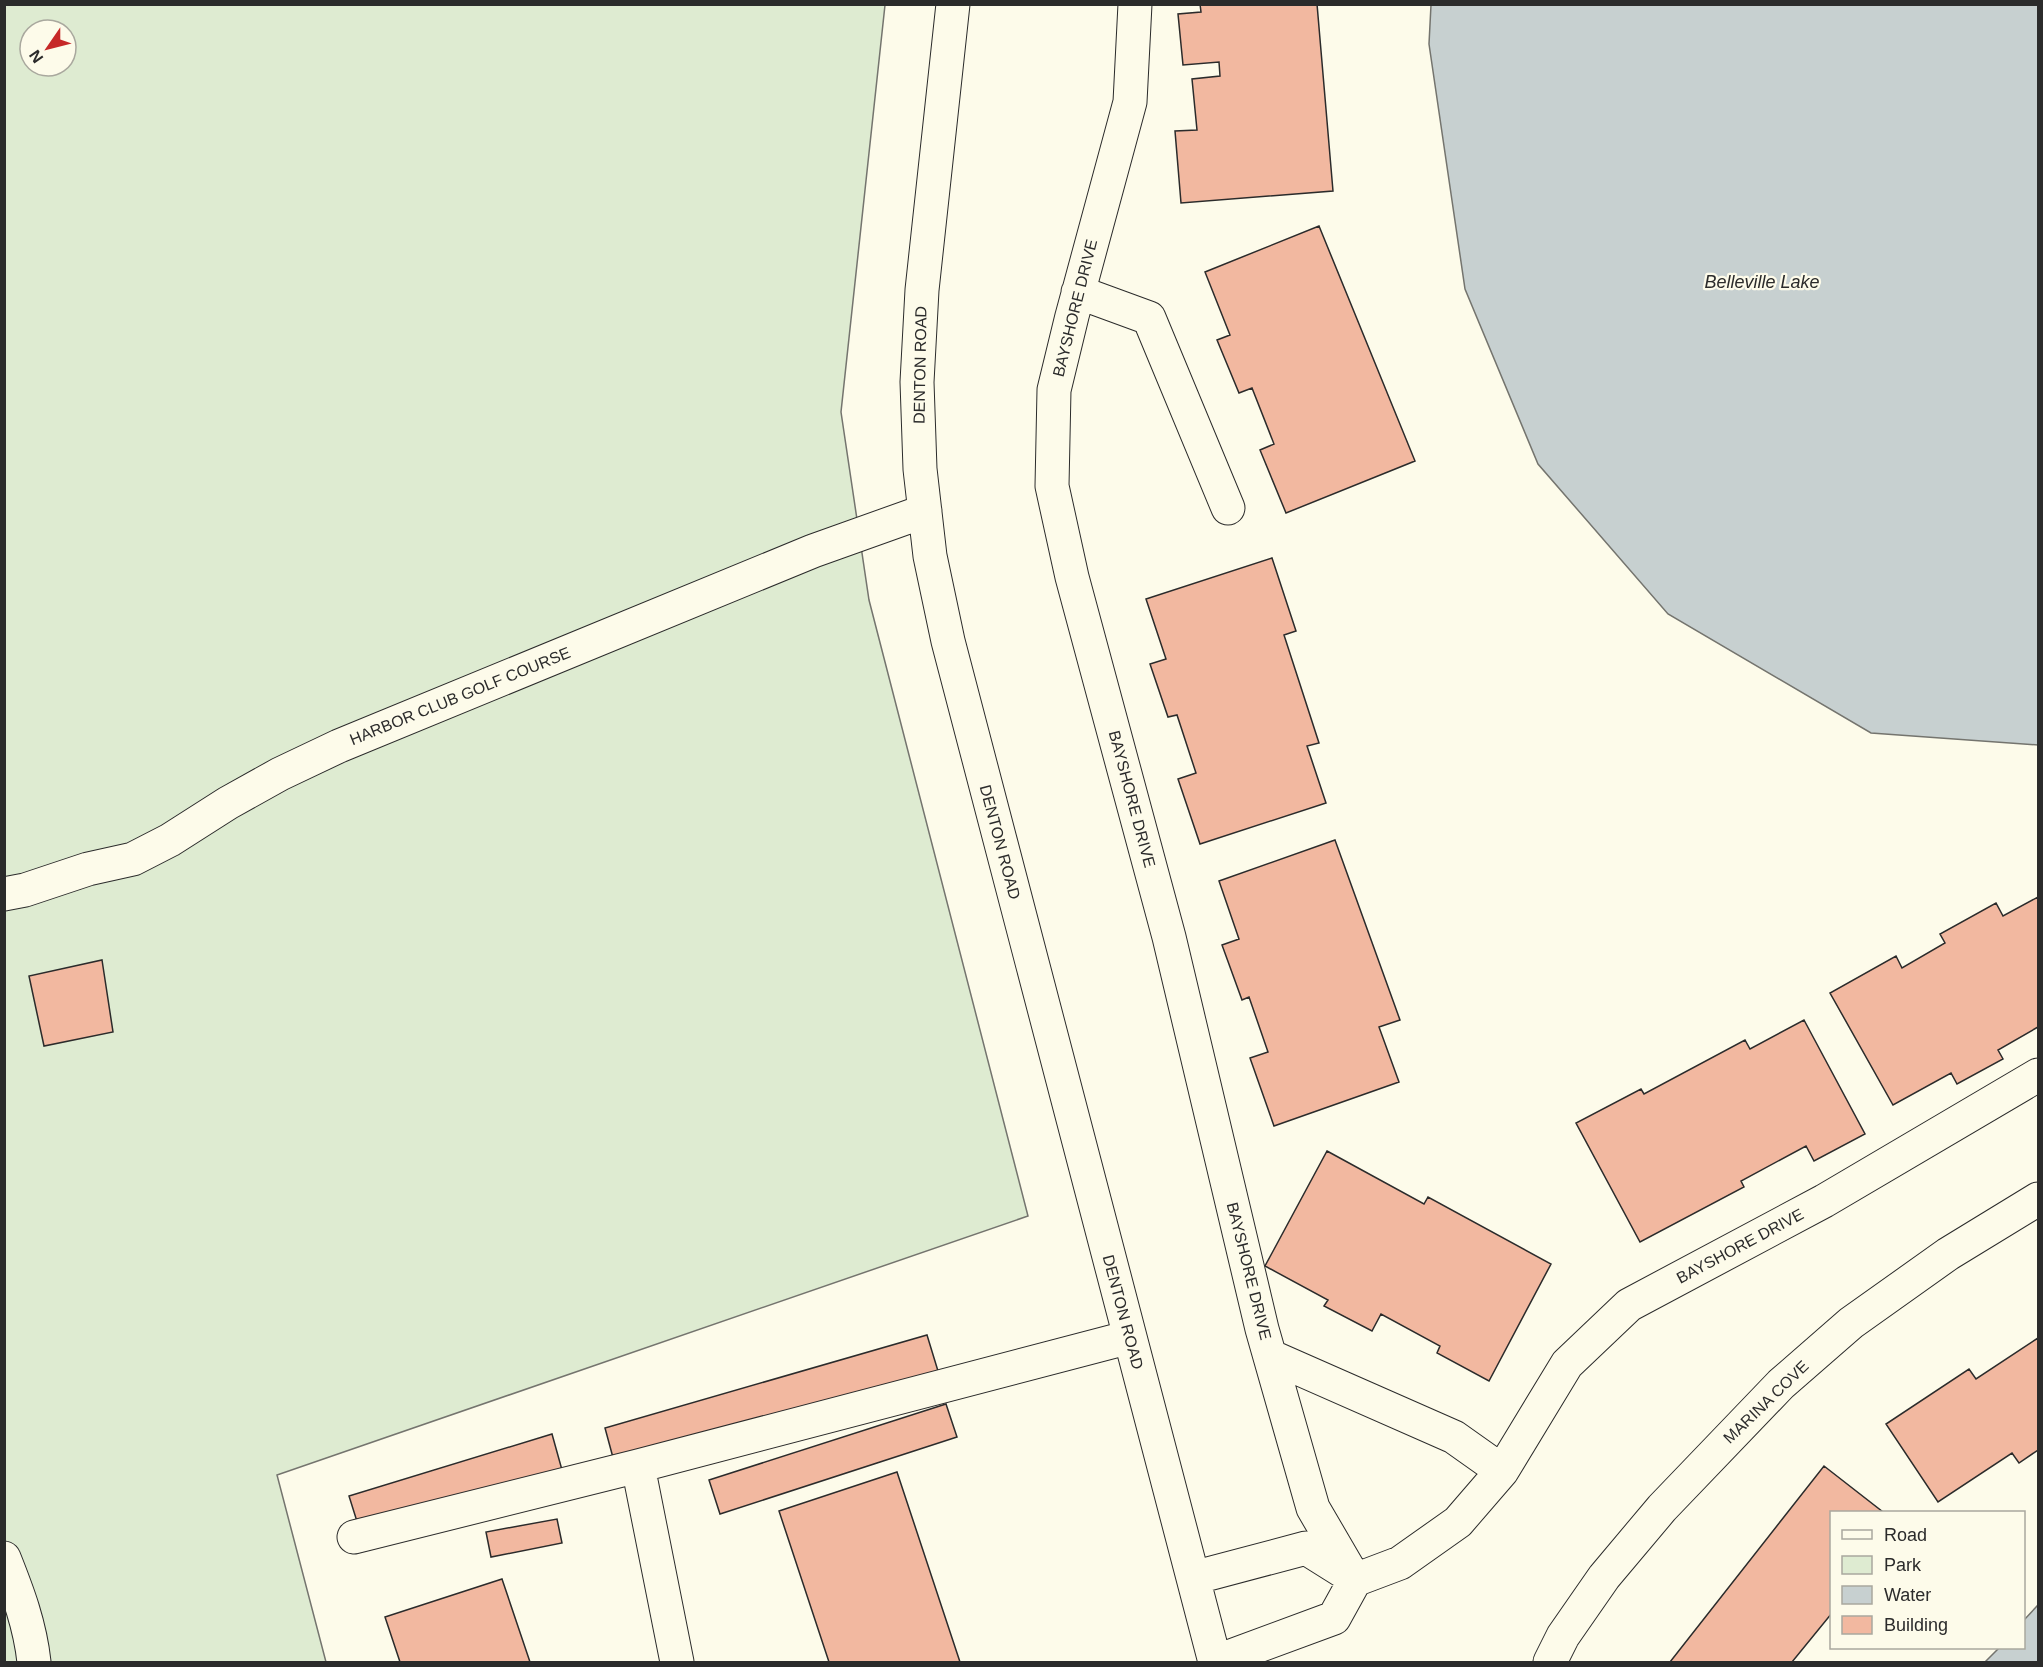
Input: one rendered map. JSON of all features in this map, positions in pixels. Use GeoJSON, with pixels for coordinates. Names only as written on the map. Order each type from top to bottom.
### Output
{"type":"FeatureCollection","features":[{"type":"Feature","properties":{"kind":"street","name":"DENTON ROAD"},"geometry":{"type":"LineString","coordinates":[[953,4],[922,290],[917,382],[920,469],[930,556],[948,641],[1215,1662]]}},
{"type":"Feature","properties":{"kind":"street","name":"BAYSHORE DRIVE"},"geometry":{"type":"LineString","coordinates":[[1135,4],[1130,102],[1054,390],[1052,486],[1071,577],[1169,937],[1270,1356],[1313,1508],[1355,1580],[1400,1563],[1458,1522],[1502,1471],[1567,1364],[1629,1305],[1824,1201],[2038,1075]]}},
{"type":"Feature","properties":{"kind":"street"},"geometry":{"type":"LineString","coordinates":[[1078,292],[1149,318],[1228,508]]}},
{"type":"Feature","properties":{"kind":"street","name":"HARBOR CLUB GOLF COURSE"},"geometry":{"type":"LineString","coordinates":[[4,894],[25,891],[88,869],[133,859],[170,840],[228,803],[339,746],[813,551],[925,511]]}},
{"type":"Feature","properties":{"kind":"street","name":"MARINA COVE"},"geometry":{"type":"LineString","coordinates":[[1550,1662],[1563,1636],[1604,1577],[1662,1508],[1781,1384],[1851,1323],[1909,1281],[1948,1254],[2038,1199]]}},
{"type":"Feature","properties":{"kind":"street"},"geometry":{"type":"LineString","coordinates":[[354,1537],[638,1466],[1130,1337]]}},
{"type":"Feature","properties":{"kind":"street"},"geometry":{"type":"LineString","coordinates":[[1270,1356],[1454,1437],[1502,1471]]}},
{"type":"Feature","properties":{"kind":"street"},"geometry":{"type":"LineString","coordinates":[[638,1466],[677,1662]]}},
{"type":"Feature","properties":{"kind":"street"},"geometry":{"type":"LineString","coordinates":[[1193,1578],[1306,1548],[1355,1580],[1334,1618],[1215,1662]]}},
{"type":"Feature","properties":{"kind":"street"},"geometry":{"type":"LineString","coordinates":[[4,1558],[23,1604],[31,1635],[34,1662]]}},
{"type":"Feature","properties":{"kind":"green space"},"geometry":{"type":"Polygon","coordinates":[[[5,5],[885,5],[841,412],[869,600],[1028,1216],[277,1475],[326,1662],[5,1662],[5,5]]]}},
{"type":"Feature","properties":{"kind":"water","name":"Belleville Lake"},"geometry":{"type":"Polygon","coordinates":[[[1431,5],[2038,5],[2038,745],[1871,733],[1668,614],[1538,464],[1465,289],[1429,44],[1431,5]]]}},
{"type":"Feature","properties":{"kind":"water"},"geometry":{"type":"Polygon","coordinates":[[[2038,1605],[2038,1662],[1985,1662],[1998,1649],[2025,1649],[2025,1619],[2038,1605]]]}},
{"type":"Feature","properties":{"kind":"building"},"geometry":{"type":"Polygon","coordinates":[[[1200,4],[1317,4],[1333,191],[1181,203],[1175,131],[1197,130],[1192,79],[1220,76],[1219,62],[1183,65],[1178,14],[1201,12],[1200,4]]]}},
{"type":"Feature","properties":{"kind":"building"},"geometry":{"type":"Polygon","coordinates":[[[1319,226],[1415,461],[1286,513],[1260,450],[1274,444],[1252,388],[1239,393],[1217,340],[1230,335],[1205,272],[1319,226]]]}},
{"type":"Feature","properties":{"kind":"building"},"geometry":{"type":"Polygon","coordinates":[[[1272,558],[1296,631],[1284,635],[1319,743],[1307,746],[1326,803],[1200,844],[1178,779],[1196,773],[1177,715],[1168,717],[1150,664],[1166,659],[1146,599],[1272,558]]]}},
{"type":"Feature","properties":{"kind":"building"},"geometry":{"type":"Polygon","coordinates":[[[1335,840],[1400,1020],[1379,1027],[1399,1082],[1274,1126],[1250,1058],[1268,1052],[1249,997],[1242,1000],[1222,945],[1239,939],[1219,881],[1335,840]]]}},
{"type":"Feature","properties":{"kind":"building"},"geometry":{"type":"Polygon","coordinates":[[[2038,897],[2038,1027],[1998,1050],[2003,1059],[1957,1084],[1951,1073],[1893,1105],[1830,993],[1896,956],[1902,968],[1945,943],[1940,934],[1996,903],[2003,916],[2038,897]]]}},
{"type":"Feature","properties":{"kind":"building"},"geometry":{"type":"Polygon","coordinates":[[[102,960],[113,1032],[44,1046],[29,976],[102,960]]]}},
{"type":"Feature","properties":{"kind":"building"},"geometry":{"type":"Polygon","coordinates":[[[1804,1020],[1865,1134],[1814,1161],[1806,1146],[1741,1181],[1744,1187],[1640,1242],[1576,1123],[1641,1089],[1644,1094],[1745,1040],[1750,1049],[1804,1020]]]}},
{"type":"Feature","properties":{"kind":"building"},"geometry":{"type":"Polygon","coordinates":[[[1327,1151],[1424,1204],[1428,1197],[1551,1264],[1489,1381],[1437,1353],[1440,1346],[1381,1314],[1372,1331],[1324,1306],[1328,1300],[1265,1266],[1327,1151]]]}},
{"type":"Feature","properties":{"kind":"building"},"geometry":{"type":"Polygon","coordinates":[[[927,1335],[938,1371],[615,1465],[605,1428],[927,1335]]]}},
{"type":"Feature","properties":{"kind":"building"},"geometry":{"type":"Polygon","coordinates":[[[2038,1338],[2038,1450],[2019,1463],[2012,1453],[1938,1502],[1886,1424],[1969,1369],[1976,1379],[2038,1338]]]}},
{"type":"Feature","properties":{"kind":"building"},"geometry":{"type":"Polygon","coordinates":[[[946,1404],[957,1437],[720,1514],[709,1480],[946,1404]]]}},
{"type":"Feature","properties":{"kind":"building"},"geometry":{"type":"Polygon","coordinates":[[[552,1434],[562,1470],[360,1531],[349,1496],[552,1434]]]}},
{"type":"Feature","properties":{"kind":"building"},"geometry":{"type":"Polygon","coordinates":[[[1824,1466],[1882,1511],[1830,1511],[1830,1615],[1792,1662],[1670,1662],[1824,1466]]]}},
{"type":"Feature","properties":{"kind":"building"},"geometry":{"type":"Polygon","coordinates":[[[897,1472],[960,1662],[829,1662],[779,1511],[897,1472]]]}},
{"type":"Feature","properties":{"kind":"building"},"geometry":{"type":"Polygon","coordinates":[[[557,1519],[562,1543],[491,1557],[486,1532],[557,1519]]]}},
{"type":"Feature","properties":{"kind":"building"},"geometry":{"type":"Polygon","coordinates":[[[502,1579],[530,1662],[400,1662],[385,1617],[502,1579]]]}}]}
